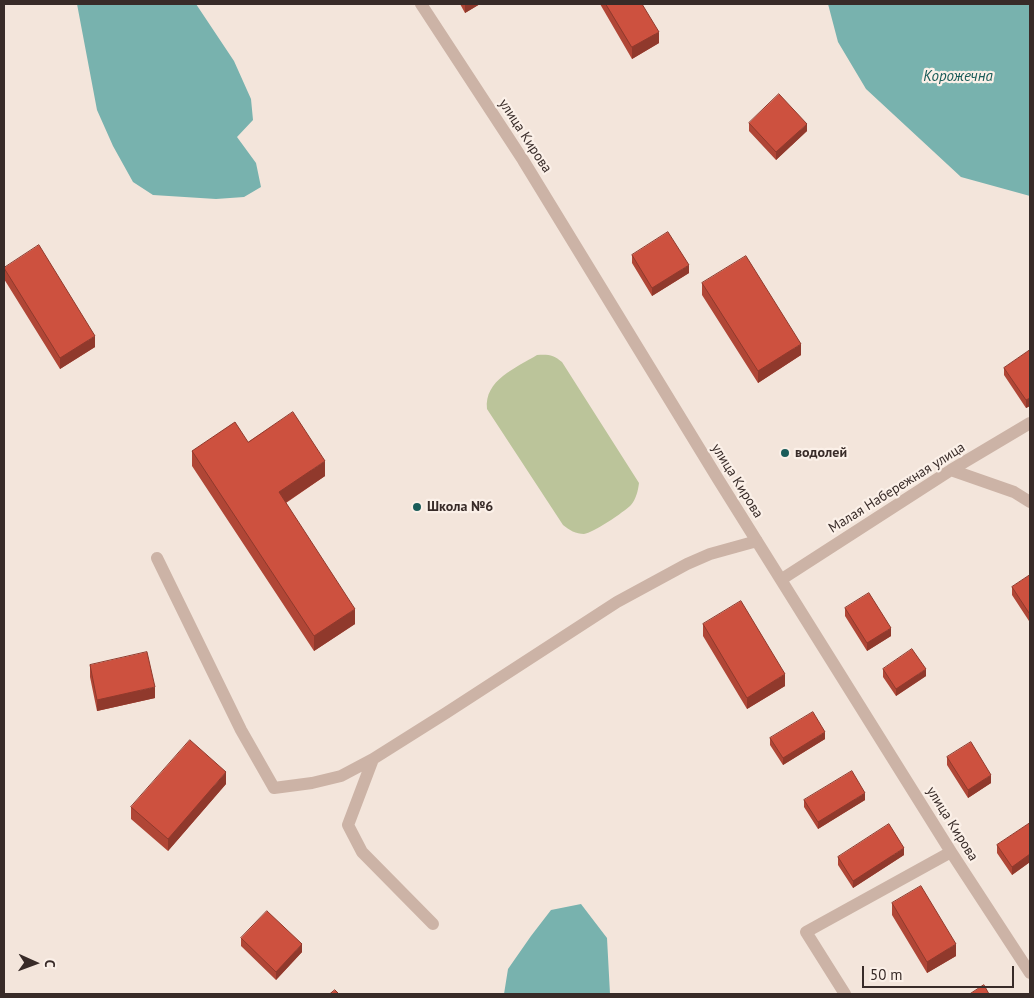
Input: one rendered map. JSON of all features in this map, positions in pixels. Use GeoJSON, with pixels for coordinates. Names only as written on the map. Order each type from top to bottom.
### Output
{"type":"FeatureCollection","features":[{"type":"Feature","properties":{"kind":"street","name":"улица Кирова"},"geometry":{"type":"LineString","coordinates":[[421,4],[523,160],[757,541],[951,852],[1030,973]]}},
{"type":"Feature","properties":{"kind":"street","name":"Малая Набережная улица"},"geometry":{"type":"LineString","coordinates":[[782,579],[951,470],[1030,424]]}},
{"type":"Feature","properties":{"kind":"street"},"geometry":{"type":"LineString","coordinates":[[951,470],[1014,492],[1030,502]]}},
{"type":"Feature","properties":{"kind":"street"},"geometry":{"type":"LineString","coordinates":[[158,558],[241,730],[274,788],[312,783],[341,776],[373,759],[618,602],[687,564],[710,554],[757,541]]}},
{"type":"Feature","properties":{"kind":"street"},"geometry":{"type":"LineString","coordinates":[[373,759],[348,825],[362,852],[433,924]]}},
{"type":"Feature","properties":{"kind":"street"},"geometry":{"type":"LineString","coordinates":[[845,994],[806,932],[951,852]]}},
{"type":"Feature","properties":{"kind":"green space"},"geometry":{"type":"Polygon","coordinates":[[[537,355],[551,356],[562,362],[639,483],[631,505],[608,522],[588,533],[578,533],[563,525],[487,409],[487,399],[496,383],[511,370],[537,355]]]}},
{"type":"Feature","properties":{"kind":"water"},"geometry":{"type":"Polygon","coordinates":[[[77,4],[196,4],[234,61],[251,99],[253,120],[237,137],[256,163],[261,187],[244,197],[216,199],[153,195],[133,182],[113,146],[97,110],[77,4]]]}},
{"type":"Feature","properties":{"kind":"water","name":"Корожечна"},"geometry":{"type":"Polygon","coordinates":[[[828,4],[1030,4],[1030,196],[961,177],[866,89],[838,42],[828,4]]]}},
{"type":"Feature","properties":{"kind":"water"},"geometry":{"type":"Polygon","coordinates":[[[581,904],[607,938],[610,994],[504,994],[508,969],[551,910],[581,904]]]}},
{"type":"Feature","properties":{"kind":"building"},"geometry":{"type":"Polygon","coordinates":[[[606,4],[642,4],[659,32],[632,47],[606,4]]]}},
{"type":"Feature","properties":{"kind":"building"},"geometry":{"type":"Polygon","coordinates":[[[779,94],[807,124],[776,152],[749,123],[779,94]]]}},
{"type":"Feature","properties":{"kind":"building"},"geometry":{"type":"Polygon","coordinates":[[[668,232],[689,265],[652,288],[632,255],[668,232]]]}},
{"type":"Feature","properties":{"kind":"building"},"geometry":{"type":"Polygon","coordinates":[[[39,245],[95,336],[60,358],[4,268],[39,245]]]}},
{"type":"Feature","properties":{"kind":"building"},"geometry":{"type":"Polygon","coordinates":[[[746,256],[801,344],[758,371],[702,283],[746,256]]]}},
{"type":"Feature","properties":{"kind":"building"},"geometry":{"type":"Polygon","coordinates":[[[1030,350],[1030,398],[1026,400],[1004,368],[1030,350]]]}},
{"type":"Feature","properties":{"kind":"building"},"geometry":{"type":"Polygon","coordinates":[[[293,412],[325,461],[279,492],[355,609],[314,636],[192,451],[235,422],[248,442],[293,412]]]}},
{"type":"Feature","properties":{"kind":"building"},"geometry":{"type":"Polygon","coordinates":[[[1030,575],[1030,612],[1029,613],[1012,587],[1030,575]]]}},
{"type":"Feature","properties":{"kind":"building"},"geometry":{"type":"Polygon","coordinates":[[[869,593],[891,628],[867,643],[845,608],[869,593]]]}},
{"type":"Feature","properties":{"kind":"building"},"geometry":{"type":"Polygon","coordinates":[[[741,601],[785,674],[747,698],[703,624],[741,601]]]}},
{"type":"Feature","properties":{"kind":"building"},"geometry":{"type":"Polygon","coordinates":[[[912,649],[926,669],[896,689],[883,669],[912,649]]]}},
{"type":"Feature","properties":{"kind":"building"},"geometry":{"type":"Polygon","coordinates":[[[147,652],[155,687],[97,700],[90,665],[147,652]]]}},
{"type":"Feature","properties":{"kind":"building"},"geometry":{"type":"Polygon","coordinates":[[[813,712],[825,732],[783,758],[770,738],[813,712]]]}},
{"type":"Feature","properties":{"kind":"building"},"geometry":{"type":"Polygon","coordinates":[[[190,740],[226,772],[168,839],[131,807],[190,740]]]}},
{"type":"Feature","properties":{"kind":"building"},"geometry":{"type":"Polygon","coordinates":[[[971,742],[991,775],[968,790],[947,757],[971,742]]]}},
{"type":"Feature","properties":{"kind":"building"},"geometry":{"type":"Polygon","coordinates":[[[852,771],[865,793],[818,822],[804,800],[852,771]]]}},
{"type":"Feature","properties":{"kind":"building"},"geometry":{"type":"Polygon","coordinates":[[[1030,823],[1030,854],[1012,867],[997,845],[1030,823]]]}},
{"type":"Feature","properties":{"kind":"building"},"geometry":{"type":"Polygon","coordinates":[[[889,824],[904,848],[853,881],[838,857],[889,824]]]}},
{"type":"Feature","properties":{"kind":"building"},"geometry":{"type":"Polygon","coordinates":[[[921,886],[956,944],[927,962],[892,903],[921,886]]]}},
{"type":"Feature","properties":{"kind":"building"},"geometry":{"type":"Polygon","coordinates":[[[267,911],[302,944],[276,972],[241,938],[267,911]]]}},
{"type":"Feature","properties":{"kind":"building"},"geometry":{"type":"Polygon","coordinates":[[[984,985],[989,994],[970,994],[984,985]]]}},
{"type":"Feature","properties":{"kind":"building"},"geometry":{"type":"Polygon","coordinates":[[[335,990],[339,994],[330,994],[335,990]]]}},
{"type":"Feature","properties":{"kind":"place","name":"водолей"},"geometry":{"type":"Point","coordinates":[785,453]}},
{"type":"Feature","properties":{"kind":"place","name":"Школа №6"},"geometry":{"type":"Point","coordinates":[417,507]}}]}
